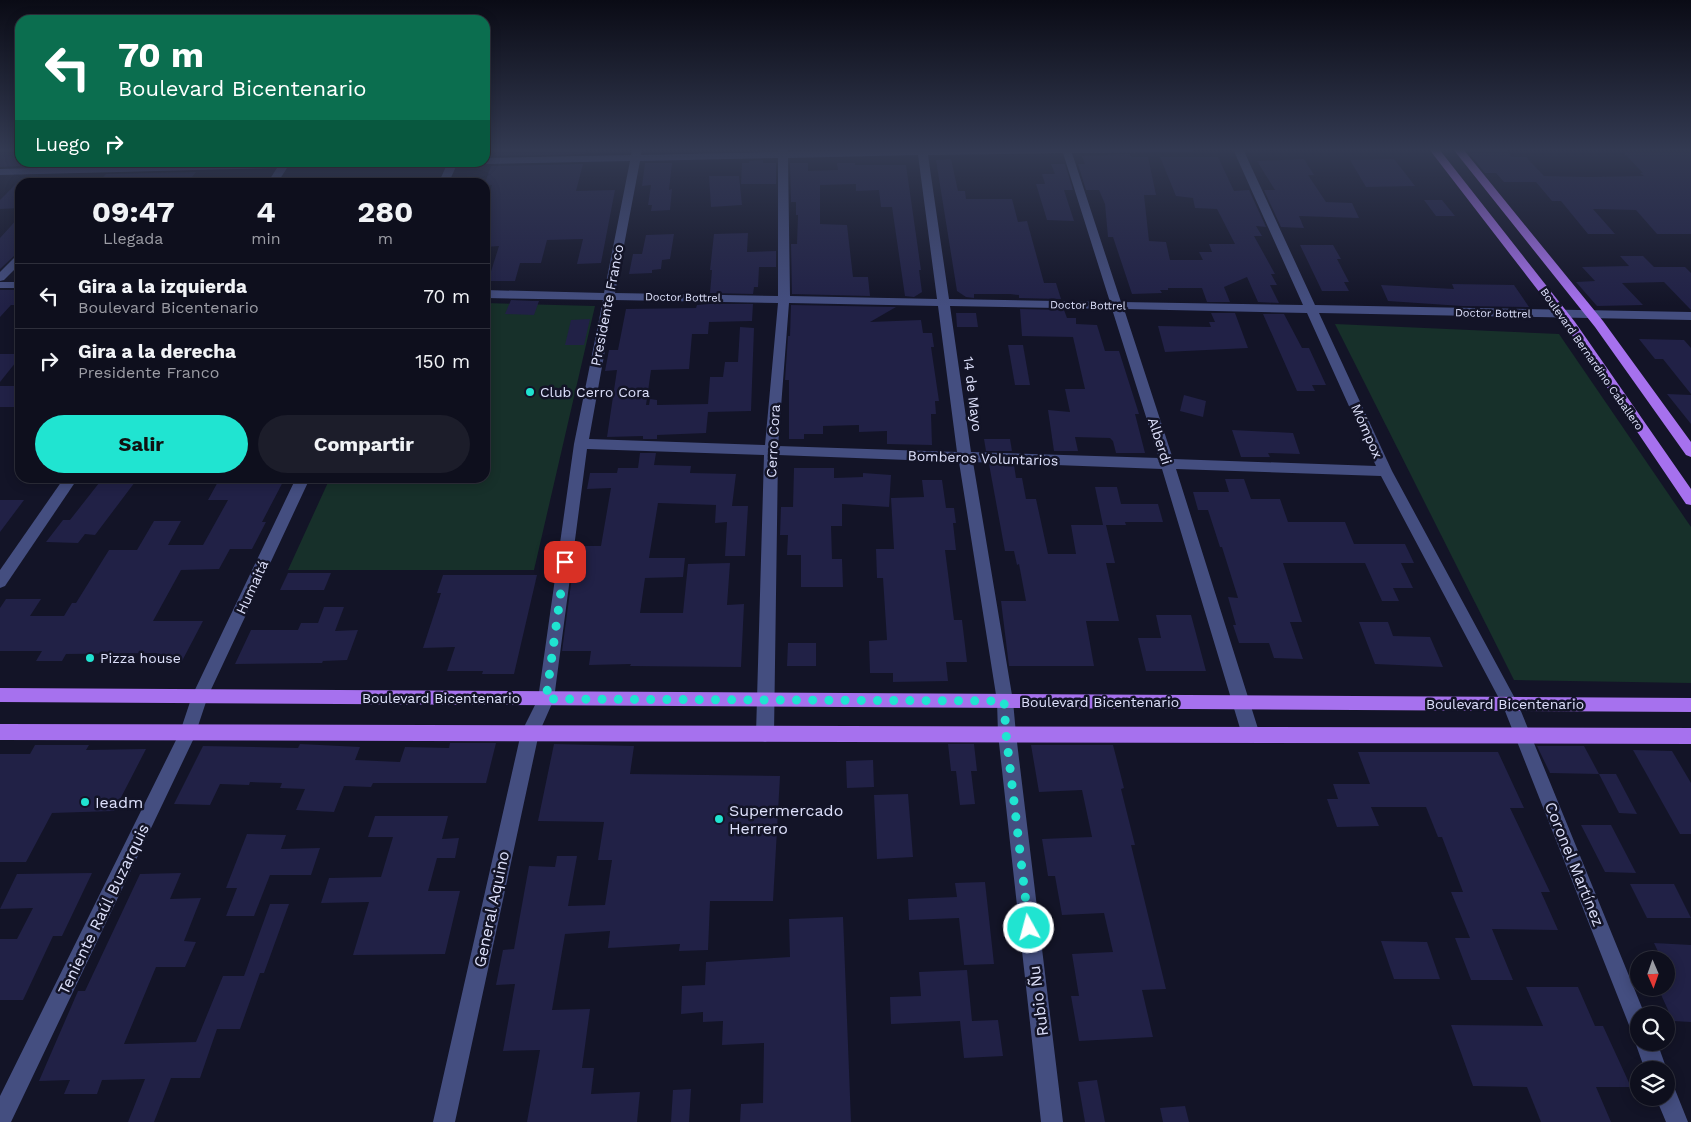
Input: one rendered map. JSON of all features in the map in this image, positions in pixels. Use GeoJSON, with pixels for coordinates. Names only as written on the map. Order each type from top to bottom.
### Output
{"type":"FeatureCollection","features":[{"type":"Feature","properties":{"kind":"main road","name":"Boulevard Bernardino Caballero"},"geometry":{"type":"LineString","coordinates":[[1475,201],[1563,314],[1691,500]]}},
{"type":"Feature","properties":{"kind":"main road","name":"Boulevard Bernardino Caballero"},"geometry":{"type":"LineString","coordinates":[[1501,201],[1592,314],[1691,452]]}},
{"type":"Feature","properties":{"kind":"main road","name":"Boulevard Bicentenario"},"geometry":{"type":"LineString","coordinates":[[0,695],[1691,706]]}},
{"type":"Feature","properties":{"kind":"main road"},"geometry":{"type":"LineString","coordinates":[[0,732],[1691,736]]}},
{"type":"Feature","properties":{"kind":"street","name":"Presidente Franco"},"geometry":{"type":"LineString","coordinates":[[546,699],[582,444],[627,201]]}},
{"type":"Feature","properties":{"kind":"street","name":"Cerro Cora"},"geometry":{"type":"LineString","coordinates":[[765,734],[772,450],[784,298],[783,201]]}},
{"type":"Feature","properties":{"kind":"street","name":"14 de Mayo"},"geometry":{"type":"LineString","coordinates":[[930,201],[965,457],[1004,701]]}},
{"type":"Feature","properties":{"kind":"street","name":"Alberdi"},"geometry":{"type":"LineString","coordinates":[[1082,201],[1168,464],[1251,735]]}},
{"type":"Feature","properties":{"kind":"street","name":"Mómpox"},"geometry":{"type":"LineString","coordinates":[[1262,201],[1385,470],[1510,704]]}},
{"type":"Feature","properties":{"kind":"street"},"geometry":{"type":"LineString","coordinates":[[0,278],[15,263]]}},
{"type":"Feature","properties":{"kind":"street"},"geometry":{"type":"LineString","coordinates":[[0,285],[15,285]]}},
{"type":"Feature","properties":{"kind":"street","name":"Doctor Bottrel"},"geometry":{"type":"LineString","coordinates":[[490,294],[1691,316]]}},
{"type":"Feature","properties":{"kind":"street","name":"Bomberos Voluntarios"},"geometry":{"type":"LineString","coordinates":[[582,444],[1385,470]]}},
{"type":"Feature","properties":{"kind":"street"},"geometry":{"type":"LineString","coordinates":[[0,582],[68,483]]}},
{"type":"Feature","properties":{"kind":"street","name":"Humaitá"},"geometry":{"type":"LineString","coordinates":[[200,696],[301,483]]}},
{"type":"Feature","properties":{"kind":"street","name":"Teniente Raúl Buzarquis"},"geometry":{"type":"LineString","coordinates":[[0,1120],[188,733],[200,696]]}},
{"type":"Feature","properties":{"kind":"street","name":"General Aquino"},"geometry":{"type":"LineString","coordinates":[[444,1122],[530,733],[546,699]]}},
{"type":"Feature","properties":{"kind":"street","name":"Rubio Ñu"},"geometry":{"type":"LineString","coordinates":[[1004,701],[1006,734],[1052,1122]]}},
{"type":"Feature","properties":{"kind":"street","name":"Coronel Martínez"},"geometry":{"type":"LineString","coordinates":[[1510,704],[1631,1006]]}},
{"type":"Feature","properties":{"kind":"street"},"geometry":{"type":"LineString","coordinates":[[1670,1106],[1677,1122]]}},
{"type":"Feature","properties":{"kind":"green space","name":"Club Cerro Cora"},"geometry":{"type":"Polygon","coordinates":[[[490,303],[595,306],[534,570],[288,570],[328,483],[490,483],[490,303]]]}},
{"type":"Feature","properties":{"kind":"green space"},"geometry":{"type":"Polygon","coordinates":[[[1335,324],[1559,334],[1691,527],[1691,683],[1514,680],[1335,324]]]}},
{"type":"Feature","properties":{"kind":"building"},"geometry":{"type":"Polygon","coordinates":[[[0,201],[15,201],[15,208],[0,209],[0,201]]]}},
{"type":"Feature","properties":{"kind":"building"},"geometry":{"type":"Polygon","coordinates":[[[490,201],[613,201],[601,263],[577,264],[583,239],[547,240],[541,263],[520,263],[515,281],[490,281],[490,275],[499,246],[490,247],[490,201]]]}},
{"type":"Feature","properties":{"kind":"building"},"geometry":{"type":"Polygon","coordinates":[[[649,201],[671,201],[670,210],[651,211],[652,205],[648,205],[649,201]]]}},
{"type":"Feature","properties":{"kind":"building"},"geometry":{"type":"Polygon","coordinates":[[[711,201],[742,201],[742,205],[711,207],[711,201]]]}},
{"type":"Feature","properties":{"kind":"building"},"geometry":{"type":"Polygon","coordinates":[[[820,201],[820,224],[847,225],[853,277],[868,277],[870,296],[792,294],[791,244],[797,244],[798,215],[796,215],[796,202],[791,202],[820,201]]]}},
{"type":"Feature","properties":{"kind":"building"},"geometry":{"type":"Polygon","coordinates":[[[880,201],[911,201],[921,270],[919,270],[922,292],[914,297],[905,296],[892,207],[881,207],[880,201]]]}},
{"type":"Feature","properties":{"kind":"building"},"geometry":{"type":"Polygon","coordinates":[[[943,201],[1013,201],[1018,222],[1027,221],[1044,283],[1056,283],[1061,299],[1019,298],[1019,295],[1010,294],[974,294],[974,298],[966,297],[957,291],[943,201]]]}},
{"type":"Feature","properties":{"kind":"building"},"geometry":{"type":"Polygon","coordinates":[[[1041,201],[1068,201],[1074,221],[1047,220],[1041,201]]]}},
{"type":"Feature","properties":{"kind":"building"},"geometry":{"type":"Polygon","coordinates":[[[1104,201],[1145,201],[1149,241],[1166,242],[1170,260],[1203,260],[1199,252],[1212,252],[1209,244],[1235,244],[1217,209],[1195,208],[1194,201],[1254,201],[1266,227],[1256,226],[1262,236],[1254,236],[1275,274],[1271,274],[1277,285],[1270,285],[1279,303],[1258,302],[1247,277],[1224,287],[1230,302],[1207,302],[1202,288],[1168,288],[1168,290],[1160,290],[1162,293],[1132,294],[1113,237],[1108,237],[1104,201]]]}},
{"type":"Feature","properties":{"kind":"building"},"geometry":{"type":"Polygon","coordinates":[[[1269,201],[1352,203],[1359,218],[1299,216],[1304,228],[1281,227],[1269,201]]]}},
{"type":"Feature","properties":{"kind":"building"},"geometry":{"type":"Polygon","coordinates":[[[1425,201],[1443,201],[1455,216],[1436,216],[1425,201]]]}},
{"type":"Feature","properties":{"kind":"building"},"geometry":{"type":"Polygon","coordinates":[[[1561,201],[1691,201],[1691,234],[1657,234],[1636,210],[1593,209],[1615,234],[1588,234],[1561,201]]]}},
{"type":"Feature","properties":{"kind":"building"},"geometry":{"type":"Polygon","coordinates":[[[15,222],[15,255],[0,269],[0,238],[15,222]]]}},
{"type":"Feature","properties":{"kind":"building"},"geometry":{"type":"Polygon","coordinates":[[[748,233],[747,252],[776,251],[776,267],[759,267],[758,287],[754,287],[753,294],[710,293],[712,270],[710,270],[714,234],[748,233]]]}},
{"type":"Feature","properties":{"kind":"building"},"geometry":{"type":"Polygon","coordinates":[[[674,234],[670,259],[662,260],[661,269],[652,270],[652,273],[629,274],[633,254],[642,254],[646,235],[674,234]]]}},
{"type":"Feature","properties":{"kind":"building"},"geometry":{"type":"Polygon","coordinates":[[[1300,245],[1333,245],[1341,259],[1337,259],[1349,282],[1344,282],[1349,291],[1322,291],[1300,245]]]}},
{"type":"Feature","properties":{"kind":"building"},"geometry":{"type":"Polygon","coordinates":[[[1620,256],[1643,256],[1654,267],[1685,267],[1691,273],[1691,310],[1664,282],[1622,283],[1643,305],[1597,306],[1576,282],[1595,281],[1582,267],[1629,266],[1620,256]]]}},
{"type":"Feature","properties":{"kind":"building"},"geometry":{"type":"Polygon","coordinates":[[[1452,284],[1514,285],[1529,307],[1462,306],[1388,301],[1381,285],[1454,289],[1452,284]]]}},
{"type":"Feature","properties":{"kind":"building"},"geometry":{"type":"Polygon","coordinates":[[[0,290],[15,290],[15,305],[11,305],[0,317],[0,290]]]}},
{"type":"Feature","properties":{"kind":"building"},"geometry":{"type":"Polygon","coordinates":[[[511,300],[539,301],[534,315],[505,314],[511,300]]]}},
{"type":"Feature","properties":{"kind":"building"},"geometry":{"type":"Polygon","coordinates":[[[753,304],[752,321],[709,322],[708,334],[692,334],[689,369],[651,370],[646,405],[649,405],[650,399],[657,400],[657,405],[708,404],[710,377],[723,377],[725,362],[738,362],[740,327],[754,328],[751,411],[708,412],[706,433],[657,435],[657,439],[643,439],[643,436],[607,437],[617,370],[605,371],[609,350],[618,350],[626,309],[696,308],[697,305],[753,304]]]}},
{"type":"Feature","properties":{"kind":"building"},"geometry":{"type":"Polygon","coordinates":[[[791,305],[896,307],[870,322],[921,320],[923,333],[932,333],[934,347],[931,347],[939,401],[935,401],[936,414],[931,414],[932,445],[887,444],[887,431],[859,432],[859,425],[823,426],[823,434],[804,434],[804,439],[789,439],[789,380],[785,380],[791,305]]]}},
{"type":"Feature","properties":{"kind":"building"},"geometry":{"type":"Polygon","coordinates":[[[1020,309],[1064,310],[1067,318],[1076,318],[1076,324],[1097,325],[1105,351],[1119,351],[1139,414],[1135,414],[1145,453],[1116,453],[1113,441],[1110,438],[1075,437],[1078,451],[1054,451],[1048,410],[1070,412],[1065,389],[1085,389],[1073,337],[1022,336],[1020,309]]]}},
{"type":"Feature","properties":{"kind":"building"},"geometry":{"type":"Polygon","coordinates":[[[956,313],[976,313],[978,327],[957,327],[956,313]]]}},
{"type":"Feature","properties":{"kind":"building"},"geometry":{"type":"Polygon","coordinates":[[[1211,313],[1235,313],[1248,348],[1165,352],[1158,326],[1211,327],[1209,322],[1215,322],[1211,313]]]}},
{"type":"Feature","properties":{"kind":"building"},"geometry":{"type":"Polygon","coordinates":[[[1263,314],[1284,314],[1302,348],[1309,348],[1326,385],[1312,385],[1315,391],[1297,391],[1263,314]]]}},
{"type":"Feature","properties":{"kind":"building"},"geometry":{"type":"Polygon","coordinates":[[[590,319],[584,345],[565,345],[571,320],[590,319]]]}},
{"type":"Feature","properties":{"kind":"building"},"geometry":{"type":"Polygon","coordinates":[[[1639,339],[1684,340],[1691,348],[1691,394],[1663,359],[1655,359],[1639,339]]]}},
{"type":"Feature","properties":{"kind":"building"},"geometry":{"type":"Polygon","coordinates":[[[1008,345],[1023,345],[1030,385],[1015,385],[1008,345]]]}},
{"type":"Feature","properties":{"kind":"building"},"geometry":{"type":"Polygon","coordinates":[[[0,354],[15,354],[15,363],[0,382],[0,354]]]}},
{"type":"Feature","properties":{"kind":"building"},"geometry":{"type":"Polygon","coordinates":[[[0,386],[15,386],[15,407],[0,407],[0,386]]]}},
{"type":"Feature","properties":{"kind":"building"},"geometry":{"type":"Polygon","coordinates":[[[1667,394],[1691,395],[1691,424],[1667,394]]]}},
{"type":"Feature","properties":{"kind":"building"},"geometry":{"type":"Polygon","coordinates":[[[1184,395],[1206,401],[1203,417],[1180,411],[1184,395]]]}},
{"type":"Feature","properties":{"kind":"building"},"geometry":{"type":"Polygon","coordinates":[[[1232,430],[1293,433],[1300,454],[1268,453],[1270,457],[1241,457],[1232,430]]]}},
{"type":"Feature","properties":{"kind":"building"},"geometry":{"type":"Polygon","coordinates":[[[984,439],[1010,439],[1012,451],[986,451],[984,439]]]}},
{"type":"Feature","properties":{"kind":"building"},"geometry":{"type":"Polygon","coordinates":[[[640,453],[656,453],[654,465],[691,466],[690,473],[736,474],[732,506],[748,506],[745,556],[725,556],[727,522],[715,523],[716,505],[658,503],[649,558],[685,558],[683,577],[645,578],[640,613],[683,613],[688,564],[730,563],[727,605],[744,604],[741,667],[630,666],[631,664],[589,665],[591,651],[562,651],[578,546],[601,546],[611,488],[587,489],[590,473],[617,473],[618,468],[638,468],[640,453]]]}},
{"type":"Feature","properties":{"kind":"building"},"geometry":{"type":"Polygon","coordinates":[[[989,464],[1014,465],[1016,478],[1022,478],[1026,499],[1036,499],[1048,554],[1076,554],[1071,525],[1106,525],[1115,563],[1106,563],[1119,621],[1086,621],[1094,666],[1009,666],[1001,601],[1026,601],[1019,564],[1017,565],[1014,551],[1005,551],[989,464]]]}},
{"type":"Feature","properties":{"kind":"building"},"geometry":{"type":"Polygon","coordinates":[[[794,468],[834,468],[834,478],[863,477],[863,473],[891,475],[889,507],[842,504],[842,526],[831,526],[832,559],[842,559],[843,587],[801,587],[801,555],[787,555],[788,535],[780,535],[781,507],[793,507],[794,468]]]}},
{"type":"Feature","properties":{"kind":"building"},"geometry":{"type":"Polygon","coordinates":[[[1225,479],[1244,479],[1251,499],[1280,499],[1288,522],[1345,522],[1354,544],[1405,544],[1414,563],[1401,563],[1413,588],[1393,588],[1399,601],[1382,601],[1365,563],[1283,563],[1302,622],[1290,622],[1303,659],[1274,658],[1269,643],[1239,643],[1233,625],[1236,625],[1228,597],[1238,598],[1208,510],[1198,510],[1193,492],[1229,492],[1225,479]]]}},
{"type":"Feature","properties":{"kind":"building"},"geometry":{"type":"Polygon","coordinates":[[[922,480],[942,480],[946,508],[954,508],[956,523],[953,523],[956,550],[945,550],[954,620],[962,620],[967,662],[946,662],[948,681],[893,682],[893,673],[870,673],[869,641],[887,640],[883,578],[877,578],[876,549],[894,549],[891,498],[924,497],[922,480]]]}},
{"type":"Feature","properties":{"kind":"building"},"geometry":{"type":"Polygon","coordinates":[[[99,483],[134,483],[95,535],[85,534],[78,543],[46,542],[63,520],[70,520],[99,483]]]}},
{"type":"Feature","properties":{"kind":"building"},"geometry":{"type":"Polygon","coordinates":[[[217,483],[282,483],[262,522],[266,522],[252,549],[230,549],[219,569],[181,570],[153,621],[203,621],[182,661],[153,661],[157,653],[66,654],[62,661],[36,661],[42,651],[0,651],[0,608],[6,599],[41,599],[30,616],[64,616],[72,603],[76,603],[109,550],[137,550],[154,521],[181,521],[168,545],[203,545],[228,500],[208,500],[217,483]]]}},
{"type":"Feature","properties":{"kind":"building"},"geometry":{"type":"Polygon","coordinates":[[[1095,487],[1117,487],[1121,504],[1158,504],[1163,522],[1125,522],[1126,525],[1103,525],[1095,487]]]}},
{"type":"Feature","properties":{"kind":"building"},"geometry":{"type":"Polygon","coordinates":[[[0,500],[24,500],[0,532],[0,500]]]}},
{"type":"Feature","properties":{"kind":"building"},"geometry":{"type":"Polygon","coordinates":[[[288,573],[331,573],[324,590],[280,590],[288,573]]]}},
{"type":"Feature","properties":{"kind":"building"},"geometry":{"type":"Polygon","coordinates":[[[443,575],[537,575],[514,674],[482,674],[483,671],[447,671],[455,647],[423,648],[441,593],[437,593],[443,575]]]}},
{"type":"Feature","properties":{"kind":"building"},"geometry":{"type":"Polygon","coordinates":[[[324,607],[344,607],[335,631],[358,630],[347,660],[323,661],[322,663],[235,664],[251,630],[298,630],[301,623],[318,623],[324,607]]]}},
{"type":"Feature","properties":{"kind":"building"},"geometry":{"type":"Polygon","coordinates":[[[1156,615],[1191,615],[1206,671],[1146,671],[1138,638],[1161,638],[1156,615]]]}},
{"type":"Feature","properties":{"kind":"building"},"geometry":{"type":"Polygon","coordinates":[[[1359,622],[1388,622],[1393,636],[1430,637],[1443,667],[1375,664],[1359,622]]]}},
{"type":"Feature","properties":{"kind":"building"},"geometry":{"type":"Polygon","coordinates":[[[788,643],[816,643],[816,666],[787,666],[788,643]]]}},
{"type":"Feature","properties":{"kind":"building"},"geometry":{"type":"Polygon","coordinates":[[[450,743],[496,743],[486,783],[373,783],[371,787],[344,786],[334,812],[296,810],[305,789],[280,788],[282,783],[250,782],[249,785],[220,784],[210,805],[174,804],[203,746],[298,748],[300,744],[360,747],[355,760],[400,762],[405,747],[449,748],[450,743]]]}},
{"type":"Feature","properties":{"kind":"building"},"geometry":{"type":"Polygon","coordinates":[[[554,744],[634,746],[630,774],[780,776],[773,901],[710,901],[708,950],[679,951],[680,944],[608,948],[610,931],[565,934],[552,1010],[590,1009],[582,1068],[594,1068],[591,1094],[640,1092],[637,1122],[527,1122],[540,1050],[503,1051],[515,984],[496,985],[503,950],[514,949],[529,866],[555,867],[557,856],[577,856],[568,906],[605,905],[612,860],[598,860],[604,822],[538,821],[554,744]]]}},
{"type":"Feature","properties":{"kind":"building"},"geometry":{"type":"Polygon","coordinates":[[[948,744],[974,744],[977,771],[971,771],[975,804],[960,805],[956,771],[951,771],[948,744]]]}},
{"type":"Feature","properties":{"kind":"building"},"geometry":{"type":"Polygon","coordinates":[[[35,745],[89,745],[86,750],[146,749],[114,811],[52,813],[26,862],[0,862],[0,754],[30,754],[35,745]]]}},
{"type":"Feature","properties":{"kind":"building"},"geometry":{"type":"Polygon","coordinates":[[[1031,745],[1113,745],[1124,788],[1121,789],[1135,845],[1131,845],[1166,989],[1142,990],[1153,1037],[1079,1041],[1071,996],[1079,996],[1072,954],[1113,952],[1104,913],[1062,915],[1055,876],[1048,876],[1042,839],[1092,837],[1082,790],[1039,792],[1031,745]]]}},
{"type":"Feature","properties":{"kind":"building"},"geometry":{"type":"Polygon","coordinates":[[[1537,746],[1584,746],[1599,774],[1550,773],[1537,746]]]}},
{"type":"Feature","properties":{"kind":"building"},"geometry":{"type":"Polygon","coordinates":[[[1633,750],[1672,751],[1691,783],[1691,834],[1680,834],[1633,750]]]}},
{"type":"Feature","properties":{"kind":"building"},"geometry":{"type":"Polygon","coordinates":[[[1358,752],[1498,752],[1524,808],[1510,808],[1550,892],[1541,892],[1558,930],[1492,929],[1513,980],[1471,980],[1455,938],[1470,938],[1451,892],[1463,892],[1442,837],[1438,837],[1426,807],[1371,807],[1379,826],[1337,827],[1327,799],[1338,799],[1333,784],[1370,784],[1358,752]]]}},
{"type":"Feature","properties":{"kind":"building"},"geometry":{"type":"Polygon","coordinates":[[[873,760],[874,787],[847,788],[846,761],[873,760]]]}},
{"type":"Feature","properties":{"kind":"building"},"geometry":{"type":"Polygon","coordinates":[[[1599,774],[1616,774],[1637,814],[1619,813],[1599,774]]]}},
{"type":"Feature","properties":{"kind":"building"},"geometry":{"type":"Polygon","coordinates":[[[908,794],[913,857],[877,859],[874,795],[908,794]]]}},
{"type":"Feature","properties":{"kind":"building"},"geometry":{"type":"Polygon","coordinates":[[[375,816],[448,816],[442,839],[459,838],[455,858],[437,858],[428,891],[460,891],[445,954],[353,955],[369,902],[321,903],[329,878],[381,877],[393,837],[368,837],[375,816]]]}},
{"type":"Feature","properties":{"kind":"building"},"geometry":{"type":"Polygon","coordinates":[[[1581,825],[1611,825],[1636,873],[1605,872],[1581,825]]]}},
{"type":"Feature","properties":{"kind":"building"},"geometry":{"type":"Polygon","coordinates":[[[247,834],[286,835],[281,849],[320,848],[311,875],[270,875],[254,916],[226,916],[237,888],[226,888],[247,834]]]}},
{"type":"Feature","properties":{"kind":"building"},"geometry":{"type":"Polygon","coordinates":[[[92,873],[62,936],[53,936],[23,1000],[0,1000],[0,939],[17,939],[33,908],[0,909],[17,874],[92,873]]]}},
{"type":"Feature","properties":{"kind":"building"},"geometry":{"type":"Polygon","coordinates":[[[181,873],[170,899],[201,898],[184,941],[196,942],[185,967],[156,967],[124,1044],[196,1042],[223,976],[244,976],[270,904],[289,904],[264,973],[260,973],[240,1029],[217,1029],[200,1078],[171,1078],[154,1122],[128,1122],[145,1079],[102,1080],[97,1094],[64,1094],[70,1080],[39,1081],[78,991],[85,991],[140,874],[181,873]]]}},
{"type":"Feature","properties":{"kind":"building"},"geometry":{"type":"Polygon","coordinates":[[[985,882],[994,964],[964,965],[959,918],[909,920],[908,899],[957,897],[955,883],[985,882]]]}},
{"type":"Feature","properties":{"kind":"building"},"geometry":{"type":"Polygon","coordinates":[[[1630,884],[1674,884],[1691,918],[1647,918],[1630,884]]]}},
{"type":"Feature","properties":{"kind":"building"},"geometry":{"type":"Polygon","coordinates":[[[843,917],[851,1122],[740,1122],[741,1104],[763,1103],[764,1043],[722,1045],[723,1021],[703,1022],[703,1012],[681,1014],[682,986],[705,985],[706,962],[790,957],[789,919],[843,917]]]}},
{"type":"Feature","properties":{"kind":"building"},"geometry":{"type":"Polygon","coordinates":[[[1381,941],[1427,942],[1440,979],[1394,979],[1381,941]]]}},
{"type":"Feature","properties":{"kind":"building"},"geometry":{"type":"Polygon","coordinates":[[[1654,943],[1691,945],[1691,1022],[1675,1021],[1675,1006],[1666,1006],[1662,996],[1675,996],[1675,951],[1658,951],[1654,943]]]}},
{"type":"Feature","properties":{"kind":"building"},"geometry":{"type":"Polygon","coordinates":[[[967,970],[972,1021],[998,1020],[1003,1056],[964,1058],[960,1021],[891,1024],[890,997],[921,996],[919,972],[967,970]]]}},
{"type":"Feature","properties":{"kind":"building"},"geometry":{"type":"Polygon","coordinates":[[[1526,987],[1578,987],[1595,1026],[1603,1026],[1630,1085],[1630,1087],[1596,1087],[1611,1122],[1541,1122],[1527,1087],[1473,1086],[1451,1025],[1543,1026],[1526,987]]]}},
{"type":"Feature","properties":{"kind":"building"},"geometry":{"type":"Polygon","coordinates":[[[1097,1080],[1105,1122],[1085,1122],[1078,1082],[1097,1080]]]}},
{"type":"Feature","properties":{"kind":"building"},"geometry":{"type":"Polygon","coordinates":[[[691,1089],[689,1122],[671,1122],[673,1090],[691,1089]]]}},
{"type":"Feature","properties":{"kind":"building"},"geometry":{"type":"Polygon","coordinates":[[[1185,1106],[1189,1122],[1163,1122],[1160,1108],[1185,1106]]]}},
{"type":"Feature","properties":{"kind":"place","name":"Club Cerro Cora"},"geometry":{"type":"Point","coordinates":[530,392]}},
{"type":"Feature","properties":{"kind":"place","name":"Pizza house"},"geometry":{"type":"Point","coordinates":[90,658]}},
{"type":"Feature","properties":{"kind":"place","name":"Ieadm"},"geometry":{"type":"Point","coordinates":[85,802]}},
{"type":"Feature","properties":{"kind":"place","name":"Supermercado Herrero"},"geometry":{"type":"Point","coordinates":[719,819]}},
{"type":"Feature","properties":{"kind":"route"},"geometry":{"type":"LineString","coordinates":[[565,562],[546,699],[1004,701],[1006,734],[1029,928]]}}]}
